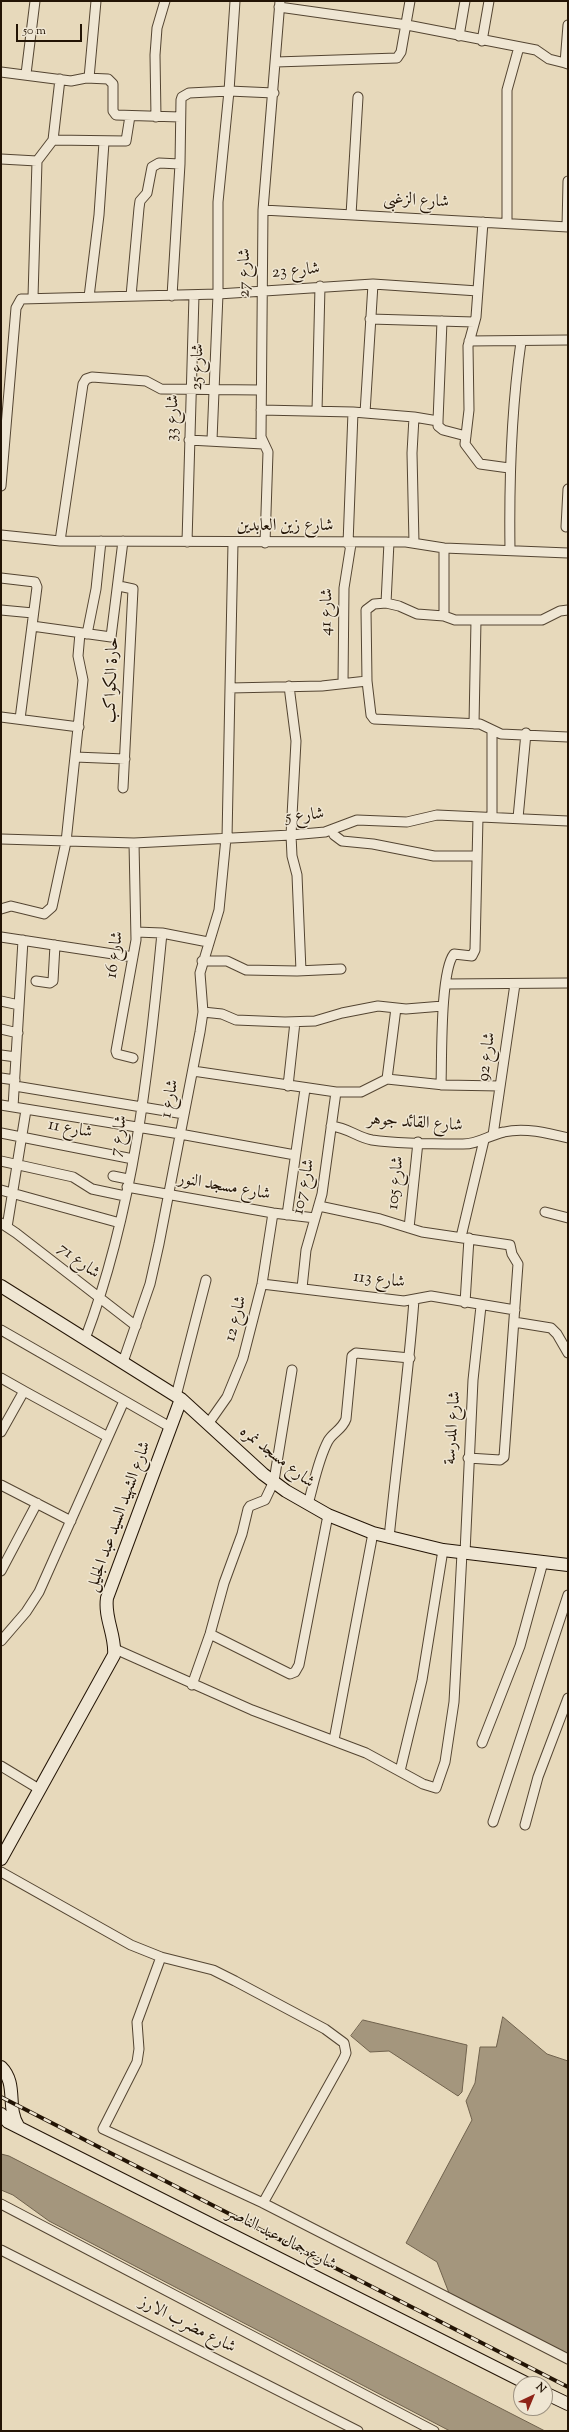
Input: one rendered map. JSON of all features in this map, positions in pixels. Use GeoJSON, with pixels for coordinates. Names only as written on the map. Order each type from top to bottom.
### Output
{"type":"FeatureCollection","features":[{"type":"Feature","properties":{"kind":"street"},"geometry":{"type":"LineString","coordinates":[[26,74],[34,1]]}},
{"type":"Feature","properties":{"kind":"street"},"geometry":{"type":"LineString","coordinates":[[89,78],[96,1]]}},
{"type":"Feature","properties":{"kind":"street"},"geometry":{"type":"LineString","coordinates":[[156,117],[155,55],[157,28],[165,1]]}},
{"type":"Feature","properties":{"kind":"street","name":"شارع 25"},"geometry":{"type":"LineString","coordinates":[[212,440],[218,294],[218,202],[229,91],[235,1]]}},
{"type":"Feature","properties":{"kind":"street"},"geometry":{"type":"LineString","coordinates":[[276,62],[395,59],[401,52],[407,25],[410,1]]}},
{"type":"Feature","properties":{"kind":"street"},"geometry":{"type":"LineString","coordinates":[[459,36],[465,1]]}},
{"type":"Feature","properties":{"kind":"street"},"geometry":{"type":"LineString","coordinates":[[482,41],[490,1]]}},
{"type":"Feature","properties":{"kind":"street"},"geometry":{"type":"LineString","coordinates":[[279,4],[407,25],[482,41],[536,50],[549,59],[566,63],[568,25]]}},
{"type":"Feature","properties":{"kind":"street","name":"شارع 27"},"geometry":{"type":"LineString","coordinates":[[266,543],[268,452],[261,437],[260,410],[263,210],[274,93],[279,4]]}},
{"type":"Feature","properties":{"kind":"street"},"geometry":{"type":"LineString","coordinates":[[507,223],[507,90],[519,47]]}},
{"type":"Feature","properties":{"kind":"street"},"geometry":{"type":"LineString","coordinates":[[1,72],[71,80],[89,78],[112,81],[114,113],[119,116],[180,117]]}},
{"type":"Feature","properties":{"kind":"street"},"geometry":{"type":"LineString","coordinates":[[33,297],[38,161],[53,140],[60,79]]}},
{"type":"Feature","properties":{"kind":"street"},"geometry":{"type":"LineString","coordinates":[[172,296],[176,203],[180,164],[181,100],[185,94],[229,91],[274,93]]}},
{"type":"Feature","properties":{"kind":"street"},"geometry":{"type":"LineString","coordinates":[[351,215],[358,97]]}},
{"type":"Feature","properties":{"kind":"street"},"geometry":{"type":"LineString","coordinates":[[53,140],[104,142],[127,140],[130,116]]}},
{"type":"Feature","properties":{"kind":"street"},"geometry":{"type":"LineString","coordinates":[[89,297],[99,215],[104,142]]}},
{"type":"Feature","properties":{"kind":"street"},"geometry":{"type":"LineString","coordinates":[[1,159],[38,161]]}},
{"type":"Feature","properties":{"kind":"street"},"geometry":{"type":"LineString","coordinates":[[131,296],[140,201],[147,193],[152,167],[159,163],[180,164]]}},
{"type":"Feature","properties":{"kind":"street"},"geometry":{"type":"LineString","coordinates":[[568,181],[568,227]]}},
{"type":"Feature","properties":{"kind":"street","name":"شارع الزغبى"},"geometry":{"type":"LineString","coordinates":[[263,210],[568,227]]}},
{"type":"Feature","properties":{"kind":"street"},"geometry":{"type":"LineString","coordinates":[[483,222],[478,291],[474,322],[469,341],[467,377],[469,410],[465,444],[480,464],[509,468]]}},
{"type":"Feature","properties":{"kind":"street"},"geometry":{"type":"LineString","coordinates":[[365,413],[373,284]]}},
{"type":"Feature","properties":{"kind":"street","name":"شارع 23"},"geometry":{"type":"LineString","coordinates":[[4,424],[16,308],[21,299],[33,297],[172,296],[262,292],[320,286],[373,284],[478,291]]}},
{"type":"Feature","properties":{"kind":"street"},"geometry":{"type":"LineString","coordinates":[[317,411],[320,286]]}},
{"type":"Feature","properties":{"kind":"street","name":"شارع 33"},"geometry":{"type":"LineString","coordinates":[[187,542],[194,295]]}},
{"type":"Feature","properties":{"kind":"street"},"geometry":{"type":"LineString","coordinates":[[370,319],[474,322]]}},
{"type":"Feature","properties":{"kind":"street"},"geometry":{"type":"LineString","coordinates":[[442,321],[438,426],[443,430],[466,436]]}},
{"type":"Feature","properties":{"kind":"street"},"geometry":{"type":"LineString","coordinates":[[469,341],[521,342],[568,340]]}},
{"type":"Feature","properties":{"kind":"street"},"geometry":{"type":"LineString","coordinates":[[510,550],[509,468],[516,377],[521,342]]}},
{"type":"Feature","properties":{"kind":"street"},"geometry":{"type":"LineString","coordinates":[[60,542],[84,380],[92,377],[146,381],[161,389],[260,390]]}},
{"type":"Feature","properties":{"kind":"street"},"geometry":{"type":"LineString","coordinates":[[260,410],[353,412],[414,417],[438,421]]}},
{"type":"Feature","properties":{"kind":"street","name":"شارع 41"},"geometry":{"type":"LineString","coordinates":[[343,683],[344,588],[350,544],[353,412]]}},
{"type":"Feature","properties":{"kind":"street"},"geometry":{"type":"LineString","coordinates":[[414,417],[412,453],[414,543]]}},
{"type":"Feature","properties":{"kind":"street"},"geometry":{"type":"LineString","coordinates":[[1,486],[4,424]]}},
{"type":"Feature","properties":{"kind":"street"},"geometry":{"type":"LineString","coordinates":[[189,440],[212,440],[263,444]]}},
{"type":"Feature","properties":{"kind":"street"},"geometry":{"type":"LineString","coordinates":[[566,527],[568,489]]}},
{"type":"Feature","properties":{"kind":"street","name":"شارع زين العابدين"},"geometry":{"type":"LineString","coordinates":[[1,535],[60,542],[101,541],[350,544],[389,542],[414,543],[444,548],[568,553]]}},
{"type":"Feature","properties":{"kind":"street"},"geometry":{"type":"LineString","coordinates":[[1,909],[11,906],[40,914],[50,911],[66,842],[79,727],[82,680],[78,656],[96,589],[101,541]]}},
{"type":"Feature","properties":{"kind":"street"},"geometry":{"type":"LineString","coordinates":[[32,626],[111,637],[119,586],[123,542]]}},
{"type":"Feature","properties":{"kind":"street"},"geometry":{"type":"LineString","coordinates":[[386,603],[389,542]]}},
{"type":"Feature","properties":{"kind":"street","name":"شارع 1"},"geometry":{"type":"LineString","coordinates":[[123,1362],[150,1284],[169,1195],[203,1012],[200,986],[202,961],[219,910],[226,838],[233,543]]}},
{"type":"Feature","properties":{"kind":"street"},"geometry":{"type":"LineString","coordinates":[[444,548],[444,616]]}},
{"type":"Feature","properties":{"kind":"street"},"geometry":{"type":"LineString","coordinates":[[1,578],[35,582],[37,587],[20,719]]}},
{"type":"Feature","properties":{"kind":"street","name":"حارة الكواكب"},"geometry":{"type":"LineString","coordinates":[[119,586],[133,589],[123,788]]}},
{"type":"Feature","properties":{"kind":"street"},"geometry":{"type":"LineString","coordinates":[[568,610],[560,611],[542,620],[455,620],[444,616],[417,614],[399,606],[386,603],[374,604],[366,610],[367,681],[371,715],[374,719],[486,725],[492,731],[501,734],[568,737]]}},
{"type":"Feature","properties":{"kind":"street"},"geometry":{"type":"LineString","coordinates":[[1,610],[33,613]]}},
{"type":"Feature","properties":{"kind":"street"},"geometry":{"type":"LineString","coordinates":[[474,724],[476,620]]}},
{"type":"Feature","properties":{"kind":"street"},"geometry":{"type":"LineString","coordinates":[[230,688],[322,686],[367,681]]}},
{"type":"Feature","properties":{"kind":"street"},"geometry":{"type":"LineString","coordinates":[[289,686],[296,741],[291,835],[292,856],[297,875],[300,971]]}},
{"type":"Feature","properties":{"kind":"street"},"geometry":{"type":"LineString","coordinates":[[1,717],[79,727]]}},
{"type":"Feature","properties":{"kind":"street"},"geometry":{"type":"LineString","coordinates":[[492,731],[492,817]]}},
{"type":"Feature","properties":{"kind":"street"},"geometry":{"type":"LineString","coordinates":[[518,818],[526,734]]}},
{"type":"Feature","properties":{"kind":"street"},"geometry":{"type":"LineString","coordinates":[[75,757],[125,759]]}},
{"type":"Feature","properties":{"kind":"street","name":"شارع 5"},"geometry":{"type":"LineString","coordinates":[[1,839],[134,843],[291,835],[332,830],[357,820],[407,822],[437,815],[568,821]]}},
{"type":"Feature","properties":{"kind":"street"},"geometry":{"type":"LineString","coordinates":[[441,1085],[443,1006],[452,955],[472,956],[474,954],[478,817]]}},
{"type":"Feature","properties":{"kind":"street"},"geometry":{"type":"LineString","coordinates":[[332,830],[334,835],[342,841],[373,844],[434,856],[477,856]]}},
{"type":"Feature","properties":{"kind":"street","name":"شارع 16"},"geometry":{"type":"LineString","coordinates":[[133,1058],[118,1054],[116,1051],[136,932],[134,843]]}},
{"type":"Feature","properties":{"kind":"street"},"geometry":{"type":"LineString","coordinates":[[136,932],[162,933],[208,942]]}},
{"type":"Feature","properties":{"kind":"street","name":"شارع 7"},"geometry":{"type":"LineString","coordinates":[[85,1339],[100,1298],[120,1223],[133,1159],[141,1107],[162,933]]}},
{"type":"Feature","properties":{"kind":"street"},"geometry":{"type":"LineString","coordinates":[[1,937],[133,957]]}},
{"type":"Feature","properties":{"kind":"street"},"geometry":{"type":"LineString","coordinates":[[13,1107],[23,940]]}},
{"type":"Feature","properties":{"kind":"street"},"geometry":{"type":"LineString","coordinates":[[36,981],[50,983],[53,981],[55,945]]}},
{"type":"Feature","properties":{"kind":"street"},"geometry":{"type":"LineString","coordinates":[[202,961],[226,961],[246,970],[300,971],[340,969]]}},
{"type":"Feature","properties":{"kind":"street"},"geometry":{"type":"LineString","coordinates":[[446,984],[568,983]]}},
{"type":"Feature","properties":{"kind":"street","name":"شارع 92"},"geometry":{"type":"LineString","coordinates":[[493,1135],[515,984]]}},
{"type":"Feature","properties":{"kind":"street"},"geometry":{"type":"LineString","coordinates":[[1,1001],[20,1005]]}},
{"type":"Feature","properties":{"kind":"street"},"geometry":{"type":"LineString","coordinates":[[203,1012],[222,1014],[236,1020],[295,1022],[315,1021],[342,1012],[378,1006],[396,1008],[443,1006]]}},
{"type":"Feature","properties":{"kind":"street"},"geometry":{"type":"LineString","coordinates":[[387,1079],[396,1008]]}},
{"type":"Feature","properties":{"kind":"street"},"geometry":{"type":"LineString","coordinates":[[288,1086],[295,1022]]}},
{"type":"Feature","properties":{"kind":"street"},"geometry":{"type":"LineString","coordinates":[[1,1029],[18,1033]]}},
{"type":"Feature","properties":{"kind":"street"},"geometry":{"type":"LineString","coordinates":[[1,1055],[16,1057]]}},
{"type":"Feature","properties":{"kind":"street"},"geometry":{"type":"LineString","coordinates":[[193,1071],[305,1089],[336,1092],[361,1092],[387,1079],[441,1085],[500,1086]]}},
{"type":"Feature","properties":{"kind":"street"},"geometry":{"type":"LineString","coordinates":[[1,1078],[15,1083],[184,1114]]}},
{"type":"Feature","properties":{"kind":"street"},"geometry":{"type":"LineString","coordinates":[[287,1215],[305,1089]]}},
{"type":"Feature","properties":{"kind":"street","name":"شارع 107"},"geometry":{"type":"LineString","coordinates":[[302,1288],[306,1250],[320,1206],[336,1092]]}},
{"type":"Feature","properties":{"kind":"street"},"geometry":{"type":"LineString","coordinates":[[1,1105],[180,1134],[295,1155]]}},
{"type":"Feature","properties":{"kind":"street"},"geometry":{"type":"LineString","coordinates":[[4,1225],[14,1194],[26,1110]]}},
{"type":"Feature","properties":{"kind":"street","name":"شارع القائد جوهر"},"geometry":{"type":"LineString","coordinates":[[331,1126],[348,1129],[361,1137],[373,1140],[468,1144],[484,1140],[493,1135],[515,1131],[535,1132],[568,1138]]}},
{"type":"Feature","properties":{"kind":"street","name":"شارع 11"},"geometry":{"type":"LineString","coordinates":[[1,1133],[133,1159]]}},
{"type":"Feature","properties":{"kind":"street"},"geometry":{"type":"LineString","coordinates":[[465,1303],[465,1238],[484,1140]]}},
{"type":"Feature","properties":{"kind":"street","name":"شارع 105"},"geometry":{"type":"LineString","coordinates":[[408,1228],[418,1142]]}},
{"type":"Feature","properties":{"kind":"street"},"geometry":{"type":"LineString","coordinates":[[1,1161],[74,1177],[92,1189],[127,1188]]}},
{"type":"Feature","properties":{"kind":"street"},"geometry":{"type":"LineString","coordinates":[[113,1176],[127,1188]]}},
{"type":"Feature","properties":{"kind":"street","name":"شارع مسجد النور"},"geometry":{"type":"LineString","coordinates":[[127,1188],[273,1213],[315,1218]]}},
{"type":"Feature","properties":{"kind":"street"},"geometry":{"type":"LineString","coordinates":[[1,1190],[120,1223]]}},
{"type":"Feature","properties":{"kind":"street"},"geometry":{"type":"LineString","coordinates":[[320,1206],[380,1218],[408,1228],[436,1235],[506,1244],[511,1246],[512,1254],[518,1264],[504,1457],[500,1460],[468,1458]]}},
{"type":"Feature","properties":{"kind":"street"},"geometry":{"type":"LineString","coordinates":[[545,1212],[568,1218]]}},
{"type":"Feature","properties":{"kind":"street","name":"شارع 12"},"geometry":{"type":"LineString","coordinates":[[208,1424],[227,1397],[239,1372],[262,1284],[273,1213]]}},
{"type":"Feature","properties":{"kind":"street","name":"شارع 71"},"geometry":{"type":"LineString","coordinates":[[4,1225],[136,1326]]}},
{"type":"Feature","properties":{"kind":"street"},"geometry":{"type":"LineString","coordinates":[[178,1397],[206,1280]]}},
{"type":"Feature","properties":{"kind":"street","name":"شارع 113"},"geometry":{"type":"LineString","coordinates":[[262,1284],[414,1300],[431,1296],[481,1306],[515,1310]]}},
{"type":"Feature","properties":{"kind":"street","name":"شارع مسجد نمره"},"geometry":{"type":"LineString","coordinates":[[1,1286],[178,1397],[246,1460],[308,1504],[328,1515],[389,1538],[443,1550],[568,1565]]}},
{"type":"Feature","properties":{"kind":"street"},"geometry":{"type":"LineString","coordinates":[[389,1538],[402,1408],[410,1358],[414,1300]]}},
{"type":"Feature","properties":{"kind":"street","name":"شارع المدرسة"},"geometry":{"type":"LineString","coordinates":[[400,1771],[430,1787],[436,1788],[439,1784],[445,1762],[454,1702],[468,1458],[481,1306]]}},
{"type":"Feature","properties":{"kind":"street"},"geometry":{"type":"LineString","coordinates":[[514,1322],[551,1328],[558,1334],[568,1353]]}},
{"type":"Feature","properties":{"kind":"street"},"geometry":{"type":"LineString","coordinates":[[1,1330],[170,1427]]}},
{"type":"Feature","properties":{"kind":"street"},"geometry":{"type":"LineString","coordinates":[[308,1504],[327,1444],[333,1434],[342,1428],[346,1420],[352,1356],[356,1353],[410,1358]]}},
{"type":"Feature","properties":{"kind":"street"},"geometry":{"type":"LineString","coordinates":[[192,1685],[210,1634],[224,1582],[242,1534],[248,1509],[250,1506],[265,1500],[274,1481],[292,1370]]}},
{"type":"Feature","properties":{"kind":"street"},"geometry":{"type":"LineString","coordinates":[[1,1378],[108,1437]]}},
{"type":"Feature","properties":{"kind":"street"},"geometry":{"type":"LineString","coordinates":[[1,1432],[24,1391]]}},
{"type":"Feature","properties":{"kind":"street","name":"شارع الشهيد السيد عبد الجليل"},"geometry":{"type":"LineString","coordinates":[[114,1648],[106,1614],[107,1598],[170,1427],[178,1397]]}},
{"type":"Feature","properties":{"kind":"street"},"geometry":{"type":"LineString","coordinates":[[1,1641],[33,1602],[71,1521],[124,1401]]}},
{"type":"Feature","properties":{"kind":"street"},"geometry":{"type":"LineString","coordinates":[[1,1485],[71,1521]]}},
{"type":"Feature","properties":{"kind":"street"},"geometry":{"type":"LineString","coordinates":[[1,1570],[37,1503]]}},
{"type":"Feature","properties":{"kind":"street"},"geometry":{"type":"LineString","coordinates":[[210,1634],[290,1674],[295,1672],[299,1665],[328,1515]]}},
{"type":"Feature","properties":{"kind":"street"},"geometry":{"type":"LineString","coordinates":[[334,1740],[373,1533]]}},
{"type":"Feature","properties":{"kind":"street"},"geometry":{"type":"LineString","coordinates":[[1,1860],[111,1660],[114,1648],[192,1685],[252,1710],[334,1740],[400,1771],[422,1680],[443,1550]]}},
{"type":"Feature","properties":{"kind":"street"},"geometry":{"type":"LineString","coordinates":[[482,1743],[520,1646],[543,1562]]}},
{"type":"Feature","properties":{"kind":"street"},"geometry":{"type":"LineString","coordinates":[[493,1822],[568,1595]]}},
{"type":"Feature","properties":{"kind":"street"},"geometry":{"type":"LineString","coordinates":[[525,1825],[538,1777],[568,1698]]}},
{"type":"Feature","properties":{"kind":"street"},"geometry":{"type":"LineString","coordinates":[[1,1766],[39,1789]]}},
{"type":"Feature","properties":{"kind":"street"},"geometry":{"type":"LineString","coordinates":[[1,1872],[119,1939],[161,1957],[207,1968],[224,1975],[325,2029],[341,2040],[346,2048],[344,2058],[263,2203]]}},
{"type":"Feature","properties":{"kind":"street"},"geometry":{"type":"LineString","coordinates":[[161,1957],[137,2022],[139,2049],[137,2062],[103,2129],[263,2203],[568,2359]]}},
{"type":"Feature","properties":{"kind":"street"},"geometry":{"type":"LineString","coordinates":[[1,2067],[12,2085],[12,2113],[18,2126]]}},
{"type":"Feature","properties":{"kind":"street","name":"شارع جمال عبد الناصر"},"geometry":{"type":"LineString","coordinates":[[1,2114],[8,2122],[513,2376]]}},
{"type":"Feature","properties":{"kind":"street"},"geometry":{"type":"LineString","coordinates":[[1,2204],[434,2431]]}},
{"type":"Feature","properties":{"kind":"street","name":"شارع مضرب الارز"},"geometry":{"type":"LineString","coordinates":[[1,2250],[358,2431]]}},
{"type":"Feature","properties":{"kind":"street"},"geometry":{"type":"LineString","coordinates":[[553,2397],[568,2404]]}},
{"type":"Feature","properties":{"kind":"shaded area"},"geometry":{"type":"Polygon","coordinates":[[[503,2017],[547,2054],[568,2061],[568,2354],[449,2293],[437,2262],[406,2243],[472,2120],[466,2101],[475,2083],[480,2047],[496,2047],[503,2017]]]}},
{"type":"Feature","properties":{"kind":"shaded area"},"geometry":{"type":"Polygon","coordinates":[[[363,2020],[467,2045],[462,2092],[458,2096],[389,2051],[370,2052],[351,2036],[363,2020]]]}},
{"type":"Feature","properties":{"kind":"shaded area"},"geometry":{"type":"Polygon","coordinates":[[[1,2154],[9,2156],[513,2415],[513,2416],[545,2431],[450,2431],[49,2221],[13,2195],[1,2190],[1,2154]]]}},
{"type":"Feature","properties":{"kind":"railway"},"geometry":{"type":"LineString","coordinates":[[1,2097],[568,2387]]}}]}
